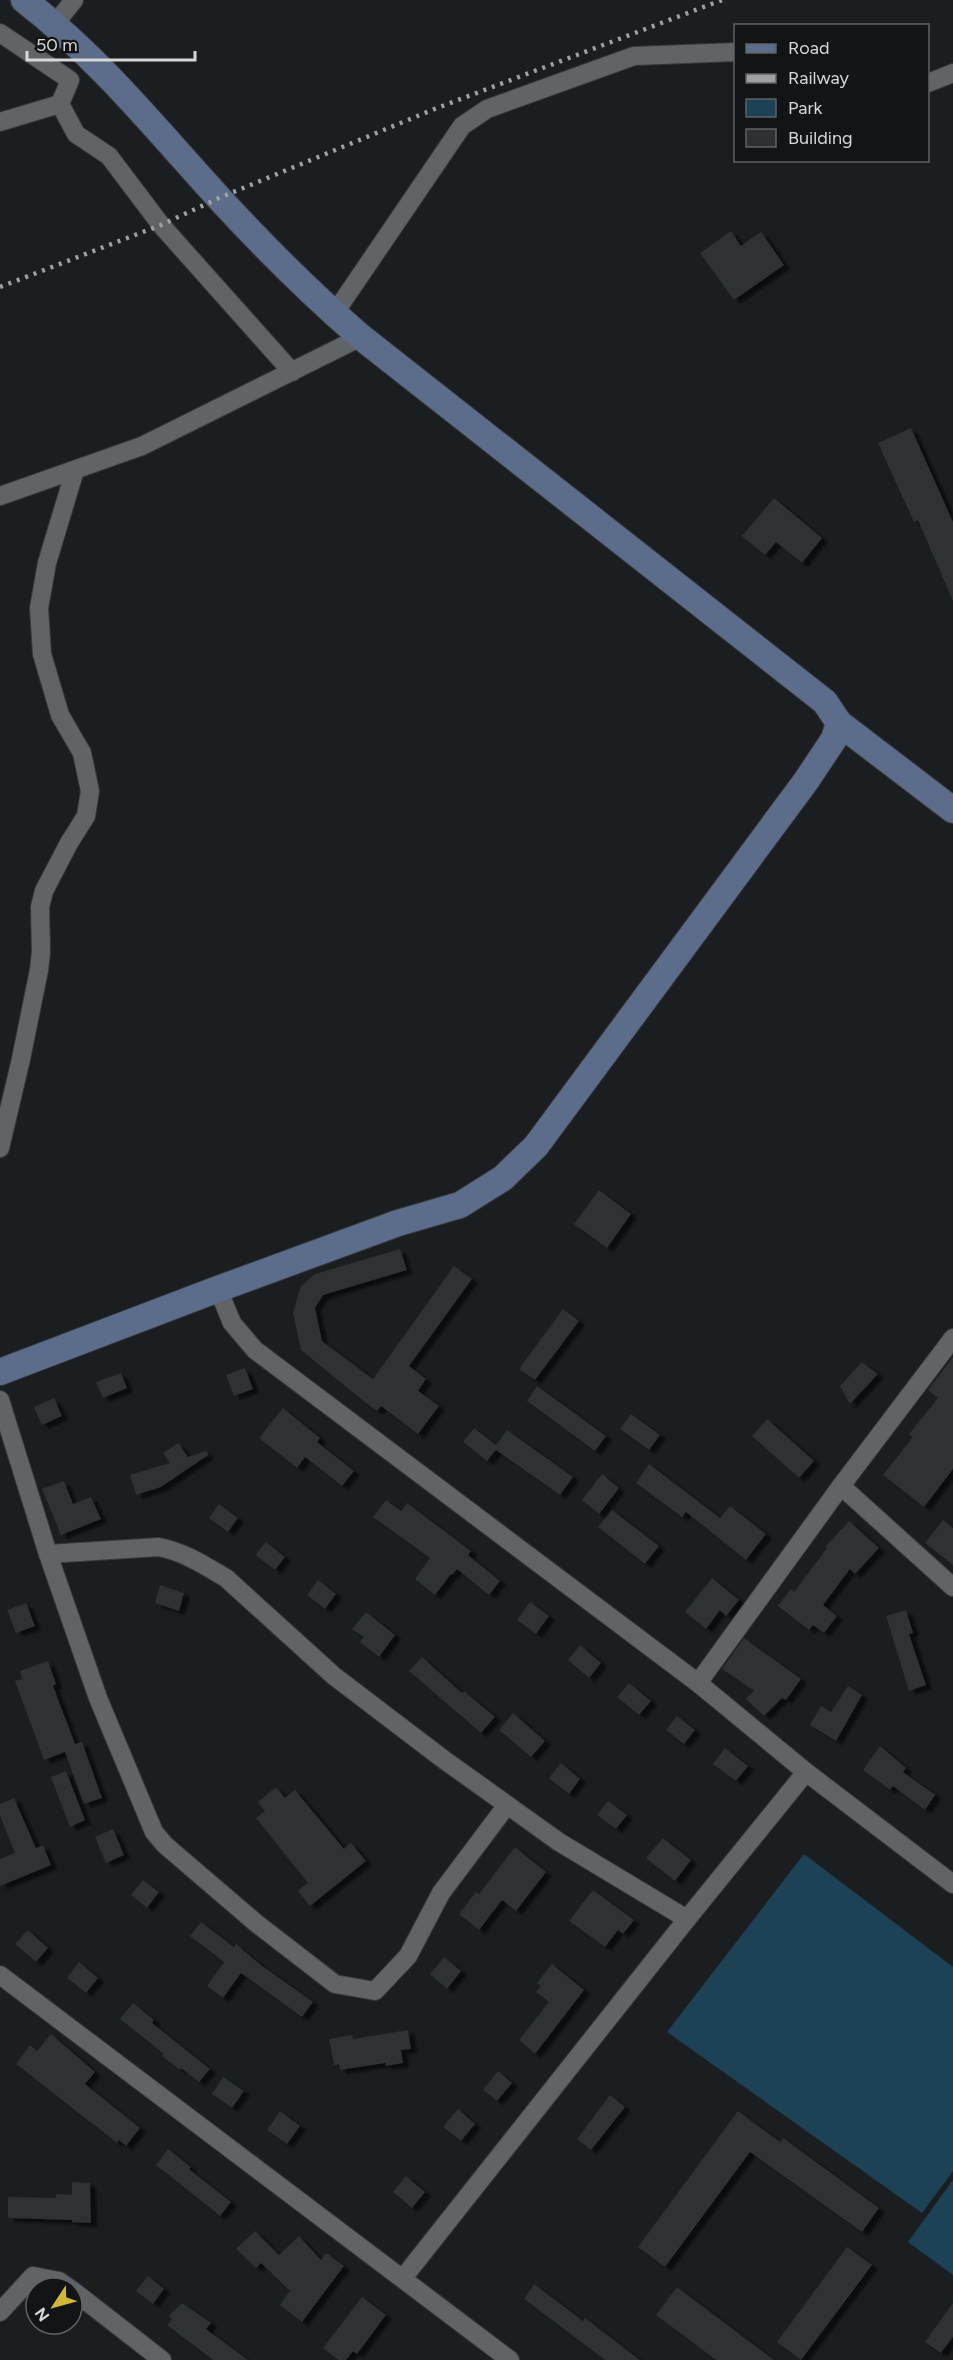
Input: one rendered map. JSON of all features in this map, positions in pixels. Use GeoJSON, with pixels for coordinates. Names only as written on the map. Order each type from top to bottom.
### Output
{"type":"FeatureCollection","features":[{"type":"Feature","properties":{"kind":"street"},"geometry":{"type":"LineString","coordinates":[[24,0],[55,24],[107,73],[219,198],[334,314],[825,702],[839,723],[953,810]]}},
{"type":"Feature","properties":{"kind":"street"},"geometry":{"type":"LineString","coordinates":[[55,24],[74,0]]}},
{"type":"Feature","properties":{"kind":"street"},"geometry":{"type":"LineString","coordinates":[[0,33],[70,80],[60,104]]}},
{"type":"Feature","properties":{"kind":"street"},"geometry":{"type":"LineString","coordinates":[[334,314],[462,126],[487,109],[634,57],[734,52]]}},
{"type":"Feature","properties":{"kind":"street"},"geometry":{"type":"LineString","coordinates":[[929,82],[953,73]]}},
{"type":"Feature","properties":{"kind":"street"},"geometry":{"type":"LineString","coordinates":[[0,122],[60,104]]}},
{"type":"Feature","properties":{"kind":"street"},"geometry":{"type":"LineString","coordinates":[[60,104],[76,134],[109,156],[161,225],[292,372]]}},
{"type":"Feature","properties":{"kind":"street"},"geometry":{"type":"LineString","coordinates":[[0,496],[142,446],[361,337]]}},
{"type":"Feature","properties":{"kind":"street"},"geometry":{"type":"LineString","coordinates":[[0,1148],[39,970],[42,899],[69,843],[86,816],[90,791],[82,753],[60,715],[42,654],[39,608],[47,563],[75,470]]}},
{"type":"Feature","properties":{"kind":"street"},"geometry":{"type":"LineString","coordinates":[[0,1372],[218,1288],[398,1223],[460,1205],[512,1170],[536,1146],[806,782],[834,739],[839,723]]}},
{"type":"Feature","properties":{"kind":"street"},"geometry":{"type":"LineString","coordinates":[[218,1288],[232,1323],[255,1350],[698,1683],[806,1772],[953,1884]]}},
{"type":"Feature","properties":{"kind":"street"},"geometry":{"type":"LineString","coordinates":[[698,1683],[841,1486],[953,1338]]}},
{"type":"Feature","properties":{"kind":"street"},"geometry":{"type":"LineString","coordinates":[[0,1400],[48,1554],[98,1698],[154,1832],[165,1845],[256,1923],[335,1984],[375,1991],[408,1956],[441,1893],[507,1805]]}},
{"type":"Feature","properties":{"kind":"street"},"geometry":{"type":"LineString","coordinates":[[841,1486],[953,1587]]}},
{"type":"Feature","properties":{"kind":"street"},"geometry":{"type":"LineString","coordinates":[[48,1554],[159,1547],[176,1551],[206,1566],[226,1578],[334,1676],[507,1805],[559,1842],[687,1919]]}},
{"type":"Feature","properties":{"kind":"street"},"geometry":{"type":"LineString","coordinates":[[403,2278],[806,1772]]}},
{"type":"Feature","properties":{"kind":"street"},"geometry":{"type":"LineString","coordinates":[[3,1983],[403,2278],[502,2358]]}},
{"type":"Feature","properties":{"kind":"street"},"geometry":{"type":"LineString","coordinates":[[0,2312],[24,2286]]}},
{"type":"Feature","properties":{"kind":"street"},"geometry":{"type":"LineString","coordinates":[[84,2300],[162,2360]]}},
{"type":"Feature","properties":{"kind":"green space"},"geometry":{"type":"Polygon","coordinates":[[[804,1854],[953,1967],[953,2171],[922,2213],[667,2032],[804,1854]]]}},
{"type":"Feature","properties":{"kind":"green space"},"geometry":{"type":"Polygon","coordinates":[[[953,2180],[953,2275],[908,2242],[953,2180]]]}},
{"type":"Feature","properties":{"kind":"building"},"geometry":{"type":"Polygon","coordinates":[[[731,231],[741,246],[761,232],[784,265],[734,300],[700,253],[731,231]]]}},
{"type":"Feature","properties":{"kind":"building"},"geometry":{"type":"Polygon","coordinates":[[[911,428],[953,522],[953,601],[918,520],[914,522],[878,443],[911,428]]]}},
{"type":"Feature","properties":{"kind":"building"},"geometry":{"type":"Polygon","coordinates":[[[774,498],[822,538],[802,563],[776,542],[765,555],[742,536],[774,498]]]}},
{"type":"Feature","properties":{"kind":"building"},"geometry":{"type":"Polygon","coordinates":[[[599,1190],[631,1214],[607,1248],[574,1224],[599,1190]]]}},
{"type":"Feature","properties":{"kind":"building"},"geometry":{"type":"Polygon","coordinates":[[[400,1249],[407,1270],[323,1295],[315,1308],[322,1341],[373,1379],[454,1266],[472,1279],[409,1366],[426,1379],[418,1391],[439,1406],[418,1434],[381,1406],[377,1411],[301,1350],[293,1313],[301,1286],[315,1274],[400,1249]]]}},
{"type":"Feature","properties":{"kind":"building"},"geometry":{"type":"Polygon","coordinates":[[[563,1309],[579,1321],[535,1380],[519,1369],[563,1309]]]}},
{"type":"Feature","properties":{"kind":"building"},"geometry":{"type":"Polygon","coordinates":[[[953,1357],[953,1469],[924,1507],[883,1475],[913,1437],[909,1434],[938,1398],[928,1390],[953,1357]]]}},
{"type":"Feature","properties":{"kind":"building"},"geometry":{"type":"Polygon","coordinates":[[[862,1362],[878,1374],[850,1404],[840,1386],[862,1362]]]}},
{"type":"Feature","properties":{"kind":"building"},"geometry":{"type":"Polygon","coordinates":[[[245,1368],[253,1389],[234,1396],[226,1375],[245,1368]]]}},
{"type":"Feature","properties":{"kind":"building"},"geometry":{"type":"Polygon","coordinates":[[[121,1373],[127,1388],[103,1398],[96,1382],[121,1373]]]}},
{"type":"Feature","properties":{"kind":"building"},"geometry":{"type":"Polygon","coordinates":[[[537,1386],[606,1436],[595,1451],[527,1401],[537,1386]]]}},
{"type":"Feature","properties":{"kind":"building"},"geometry":{"type":"Polygon","coordinates":[[[54,1398],[62,1416],[42,1425],[34,1407],[54,1398]]]}},
{"type":"Feature","properties":{"kind":"building"},"geometry":{"type":"Polygon","coordinates":[[[283,1408],[320,1438],[317,1442],[354,1471],[342,1486],[305,1457],[297,1468],[259,1438],[283,1408]]]}},
{"type":"Feature","properties":{"kind":"building"},"geometry":{"type":"Polygon","coordinates":[[[631,1414],[660,1435],[649,1450],[620,1429],[631,1414]]]}},
{"type":"Feature","properties":{"kind":"building"},"geometry":{"type":"Polygon","coordinates":[[[767,1419],[814,1461],[799,1478],[752,1436],[767,1419]]]}},
{"type":"Feature","properties":{"kind":"building"},"geometry":{"type":"Polygon","coordinates":[[[474,1428],[496,1445],[507,1430],[573,1477],[560,1495],[496,1450],[487,1461],[463,1442],[474,1428]]]}},
{"type":"Feature","properties":{"kind":"building"},"geometry":{"type":"Polygon","coordinates":[[[178,1443],[188,1457],[206,1451],[208,1455],[161,1487],[136,1495],[130,1475],[170,1463],[163,1453],[178,1443]]]}},
{"type":"Feature","properties":{"kind":"building"},"geometry":{"type":"Polygon","coordinates":[[[649,1464],[720,1518],[730,1506],[766,1534],[746,1560],[686,1512],[682,1517],[636,1483],[649,1464]]]}},
{"type":"Feature","properties":{"kind":"building"},"geometry":{"type":"Polygon","coordinates":[[[602,1474],[619,1488],[599,1514],[582,1500],[602,1474]]]}},
{"type":"Feature","properties":{"kind":"building"},"geometry":{"type":"Polygon","coordinates":[[[64,1481],[73,1504],[91,1497],[101,1519],[61,1535],[42,1489],[64,1481]]]}},
{"type":"Feature","properties":{"kind":"building"},"geometry":{"type":"Polygon","coordinates":[[[386,1500],[401,1511],[407,1503],[471,1551],[468,1555],[500,1581],[489,1595],[457,1569],[435,1595],[415,1579],[430,1558],[373,1517],[386,1500]]]}},
{"type":"Feature","properties":{"kind":"building"},"geometry":{"type":"Polygon","coordinates":[[[219,1504],[238,1518],[228,1532],[209,1518],[219,1504]]]}},
{"type":"Feature","properties":{"kind":"building"},"geometry":{"type":"Polygon","coordinates":[[[612,1510],[659,1546],[645,1564],[598,1527],[612,1510]]]}},
{"type":"Feature","properties":{"kind":"building"},"geometry":{"type":"Polygon","coordinates":[[[943,1520],[953,1528],[953,1565],[925,1543],[943,1520]]]}},
{"type":"Feature","properties":{"kind":"building"},"geometry":{"type":"Polygon","coordinates":[[[849,1521],[879,1548],[855,1574],[850,1569],[823,1605],[837,1616],[824,1633],[813,1625],[809,1630],[778,1606],[791,1589],[794,1592],[827,1548],[826,1546],[849,1521]]]}},
{"type":"Feature","properties":{"kind":"building"},"geometry":{"type":"Polygon","coordinates":[[[266,1542],[285,1557],[275,1570],[255,1555],[266,1542]]]}},
{"type":"Feature","properties":{"kind":"building"},"geometry":{"type":"Polygon","coordinates":[[[712,1578],[739,1600],[726,1616],[720,1610],[706,1629],[685,1612],[712,1578]]]}},
{"type":"Feature","properties":{"kind":"building"},"geometry":{"type":"Polygon","coordinates":[[[318,1580],[336,1594],[325,1609],[307,1595],[318,1580]]]}},
{"type":"Feature","properties":{"kind":"building"},"geometry":{"type":"Polygon","coordinates":[[[160,1585],[184,1593],[179,1611],[155,1603],[160,1585]]]}},
{"type":"Feature","properties":{"kind":"building"},"geometry":{"type":"Polygon","coordinates":[[[530,1602],[549,1616],[536,1634],[517,1620],[530,1602]]]}},
{"type":"Feature","properties":{"kind":"building"},"geometry":{"type":"Polygon","coordinates":[[[26,1603],[35,1626],[16,1633],[7,1610],[26,1603]]]}},
{"type":"Feature","properties":{"kind":"building"},"geometry":{"type":"Polygon","coordinates":[[[906,1610],[913,1633],[909,1634],[926,1685],[909,1691],[886,1616],[906,1610]]]}},
{"type":"Feature","properties":{"kind":"building"},"geometry":{"type":"Polygon","coordinates":[[[366,1612],[395,1635],[379,1657],[360,1642],[364,1637],[352,1629],[366,1612]]]}},
{"type":"Feature","properties":{"kind":"building"},"geometry":{"type":"Polygon","coordinates":[[[744,1638],[801,1679],[786,1700],[782,1698],[764,1716],[746,1699],[754,1691],[722,1669],[744,1638]]]}},
{"type":"Feature","properties":{"kind":"building"},"geometry":{"type":"Polygon","coordinates":[[[580,1645],[601,1663],[589,1678],[568,1660],[580,1645]]]}},
{"type":"Feature","properties":{"kind":"building"},"geometry":{"type":"Polygon","coordinates":[[[422,1657],[462,1693],[464,1691],[495,1717],[481,1733],[409,1671],[422,1657]]]}},
{"type":"Feature","properties":{"kind":"building"},"geometry":{"type":"Polygon","coordinates":[[[48,1661],[56,1684],[53,1686],[75,1744],[82,1742],[102,1798],[84,1804],[65,1752],[44,1760],[15,1681],[22,1679],[20,1671],[48,1661]]]}},
{"type":"Feature","properties":{"kind":"building"},"geometry":{"type":"Polygon","coordinates":[[[629,1683],[651,1701],[639,1715],[617,1697],[629,1683]]]}},
{"type":"Feature","properties":{"kind":"building"},"geometry":{"type":"Polygon","coordinates":[[[848,1686],[862,1695],[836,1741],[810,1725],[821,1706],[831,1712],[848,1686]]]}},
{"type":"Feature","properties":{"kind":"building"},"geometry":{"type":"Polygon","coordinates":[[[513,1713],[545,1741],[531,1757],[499,1730],[513,1713]]]}},
{"type":"Feature","properties":{"kind":"building"},"geometry":{"type":"Polygon","coordinates":[[[677,1716],[695,1730],[684,1744],[666,1730],[677,1716]]]}},
{"type":"Feature","properties":{"kind":"building"},"geometry":{"type":"Polygon","coordinates":[[[880,1746],[906,1768],[903,1772],[935,1795],[925,1810],[893,1786],[890,1790],[863,1770],[880,1746]]]}},
{"type":"Feature","properties":{"kind":"building"},"geometry":{"type":"Polygon","coordinates":[[[725,1748],[748,1766],[736,1781],[713,1764],[725,1748]]]}},
{"type":"Feature","properties":{"kind":"building"},"geometry":{"type":"Polygon","coordinates":[[[561,1763],[580,1779],[569,1794],[549,1778],[561,1763]]]}},
{"type":"Feature","properties":{"kind":"building"},"geometry":{"type":"Polygon","coordinates":[[[66,1771],[85,1820],[70,1827],[51,1777],[66,1771]]]}},
{"type":"Feature","properties":{"kind":"building"},"geometry":{"type":"Polygon","coordinates":[[[276,1787],[285,1798],[295,1790],[344,1849],[351,1843],[366,1861],[310,1906],[298,1891],[308,1883],[256,1818],[265,1811],[258,1802],[276,1787]]]}},
{"type":"Feature","properties":{"kind":"building"},"geometry":{"type":"Polygon","coordinates":[[[14,1798],[36,1848],[43,1845],[51,1865],[0,1886],[0,1859],[15,1853],[0,1816],[0,1804],[14,1798]]]}},
{"type":"Feature","properties":{"kind":"building"},"geometry":{"type":"Polygon","coordinates":[[[608,1801],[627,1815],[616,1829],[597,1815],[608,1801]]]}},
{"type":"Feature","properties":{"kind":"building"},"geometry":{"type":"Polygon","coordinates":[[[113,1829],[124,1855],[106,1863],[95,1837],[113,1829]]]}},
{"type":"Feature","properties":{"kind":"building"},"geometry":{"type":"Polygon","coordinates":[[[663,1838],[691,1860],[675,1881],[646,1858],[663,1838]]]}},
{"type":"Feature","properties":{"kind":"building"},"geometry":{"type":"Polygon","coordinates":[[[515,1847],[546,1872],[516,1911],[502,1900],[479,1930],[459,1914],[476,1892],[479,1894],[515,1847]]]}},
{"type":"Feature","properties":{"kind":"building"},"geometry":{"type":"Polygon","coordinates":[[[143,1880],[159,1892],[147,1908],[131,1895],[143,1880]]]}},
{"type":"Feature","properties":{"kind":"building"},"geometry":{"type":"Polygon","coordinates":[[[593,1890],[634,1920],[623,1934],[618,1930],[605,1947],[569,1921],[593,1890]]]}},
{"type":"Feature","properties":{"kind":"building"},"geometry":{"type":"Polygon","coordinates":[[[201,1922],[234,1947],[236,1944],[262,1966],[313,2002],[302,2017],[241,1973],[223,1998],[207,1986],[224,1962],[190,1936],[201,1922]]]}},
{"type":"Feature","properties":{"kind":"building"},"geometry":{"type":"Polygon","coordinates":[[[28,1930],[48,1948],[36,1962],[15,1944],[28,1930]]]}},
{"type":"Feature","properties":{"kind":"building"},"geometry":{"type":"Polygon","coordinates":[[[444,1957],[461,1971],[447,1989],[430,1974],[444,1957]]]}},
{"type":"Feature","properties":{"kind":"building"},"geometry":{"type":"Polygon","coordinates":[[[79,1962],[98,1978],[86,1993],[67,1978],[79,1962]]]}},
{"type":"Feature","properties":{"kind":"building"},"geometry":{"type":"Polygon","coordinates":[[[552,1964],[584,1990],[535,2054],[519,2040],[549,2002],[536,1992],[541,1986],[537,1983],[552,1964]]]}},
{"type":"Feature","properties":{"kind":"building"},"geometry":{"type":"Polygon","coordinates":[[[133,2003],[154,2020],[152,2023],[210,2069],[199,2082],[162,2056],[164,2054],[120,2019],[133,2003]]]}},
{"type":"Feature","properties":{"kind":"building"},"geometry":{"type":"Polygon","coordinates":[[[408,2030],[411,2049],[401,2050],[403,2063],[386,2066],[385,2063],[340,2070],[339,2064],[334,2065],[329,2039],[352,2035],[353,2039],[408,2030]]]}},
{"type":"Feature","properties":{"kind":"building"},"geometry":{"type":"Polygon","coordinates":[[[51,2034],[95,2072],[85,2084],[140,2128],[126,2146],[119,2140],[117,2143],[16,2064],[30,2045],[37,2051],[51,2034]]]}},
{"type":"Feature","properties":{"kind":"building"},"geometry":{"type":"Polygon","coordinates":[[[498,2071],[512,2083],[497,2101],[483,2090],[498,2071]]]}},
{"type":"Feature","properties":{"kind":"building"},"geometry":{"type":"Polygon","coordinates":[[[223,2077],[244,2091],[232,2108],[212,2094],[223,2077]]]}},
{"type":"Feature","properties":{"kind":"building"},"geometry":{"type":"Polygon","coordinates":[[[610,2095],[625,2107],[591,2150],[577,2139],[610,2095]]]}},
{"type":"Feature","properties":{"kind":"building"},"geometry":{"type":"Polygon","coordinates":[[[458,2109],[475,2124],[461,2141],[443,2127],[458,2109]]]}},
{"type":"Feature","properties":{"kind":"building"},"geometry":{"type":"Polygon","coordinates":[[[280,2111],[300,2126],[287,2144],[267,2130],[280,2111]]]}},
{"type":"Feature","properties":{"kind":"building"},"geometry":{"type":"Polygon","coordinates":[[[738,2111],[780,2142],[783,2138],[879,2208],[862,2232],[750,2152],[665,2267],[638,2247],[738,2111]]]}},
{"type":"Feature","properties":{"kind":"building"},"geometry":{"type":"Polygon","coordinates":[[[168,2149],[231,2202],[220,2216],[156,2165],[168,2149]]]}},
{"type":"Feature","properties":{"kind":"building"},"geometry":{"type":"Polygon","coordinates":[[[406,2176],[425,2192],[412,2208],[393,2192],[406,2176]]]}},
{"type":"Feature","properties":{"kind":"building"},"geometry":{"type":"Polygon","coordinates":[[[72,2182],[90,2183],[91,2223],[72,2222],[72,2220],[8,2218],[8,2197],[56,2198],[56,2194],[72,2195],[72,2182]]]}},
{"type":"Feature","properties":{"kind":"building"},"geometry":{"type":"Polygon","coordinates":[[[255,2231],[279,2255],[299,2236],[321,2260],[326,2253],[344,2266],[302,2322],[280,2305],[290,2291],[261,2263],[256,2268],[236,2249],[255,2231]]]}},
{"type":"Feature","properties":{"kind":"building"},"geometry":{"type":"Polygon","coordinates":[[[847,2247],[872,2265],[801,2360],[777,2342],[847,2247]]]}},
{"type":"Feature","properties":{"kind":"building"},"geometry":{"type":"Polygon","coordinates":[[[148,2276],[164,2289],[153,2304],[136,2291],[148,2276]]]}},
{"type":"Feature","properties":{"kind":"building"},"geometry":{"type":"Polygon","coordinates":[[[534,2284],[583,2321],[585,2318],[640,2360],[605,2360],[524,2299],[534,2284]]]}},
{"type":"Feature","properties":{"kind":"building"},"geometry":{"type":"Polygon","coordinates":[[[677,2287],[774,2360],[716,2360],[656,2315],[677,2287]]]}},
{"type":"Feature","properties":{"kind":"building"},"geometry":{"type":"Polygon","coordinates":[[[362,2297],[386,2315],[357,2354],[353,2351],[346,2360],[338,2360],[323,2348],[362,2297]]]}},
{"type":"Feature","properties":{"kind":"building"},"geometry":{"type":"Polygon","coordinates":[[[182,2303],[211,2323],[206,2329],[248,2360],[213,2360],[167,2325],[172,2319],[169,2316],[182,2303]]]}},
{"type":"Feature","properties":{"kind":"building"},"geometry":{"type":"Polygon","coordinates":[[[953,2303],[953,2337],[941,2353],[925,2342],[953,2303]]]}},
{"type":"Feature","properties":{"kind":"railway"},"geometry":{"type":"LineString","coordinates":[[0,287],[161,225],[219,198],[437,108],[722,0]]}}]}
